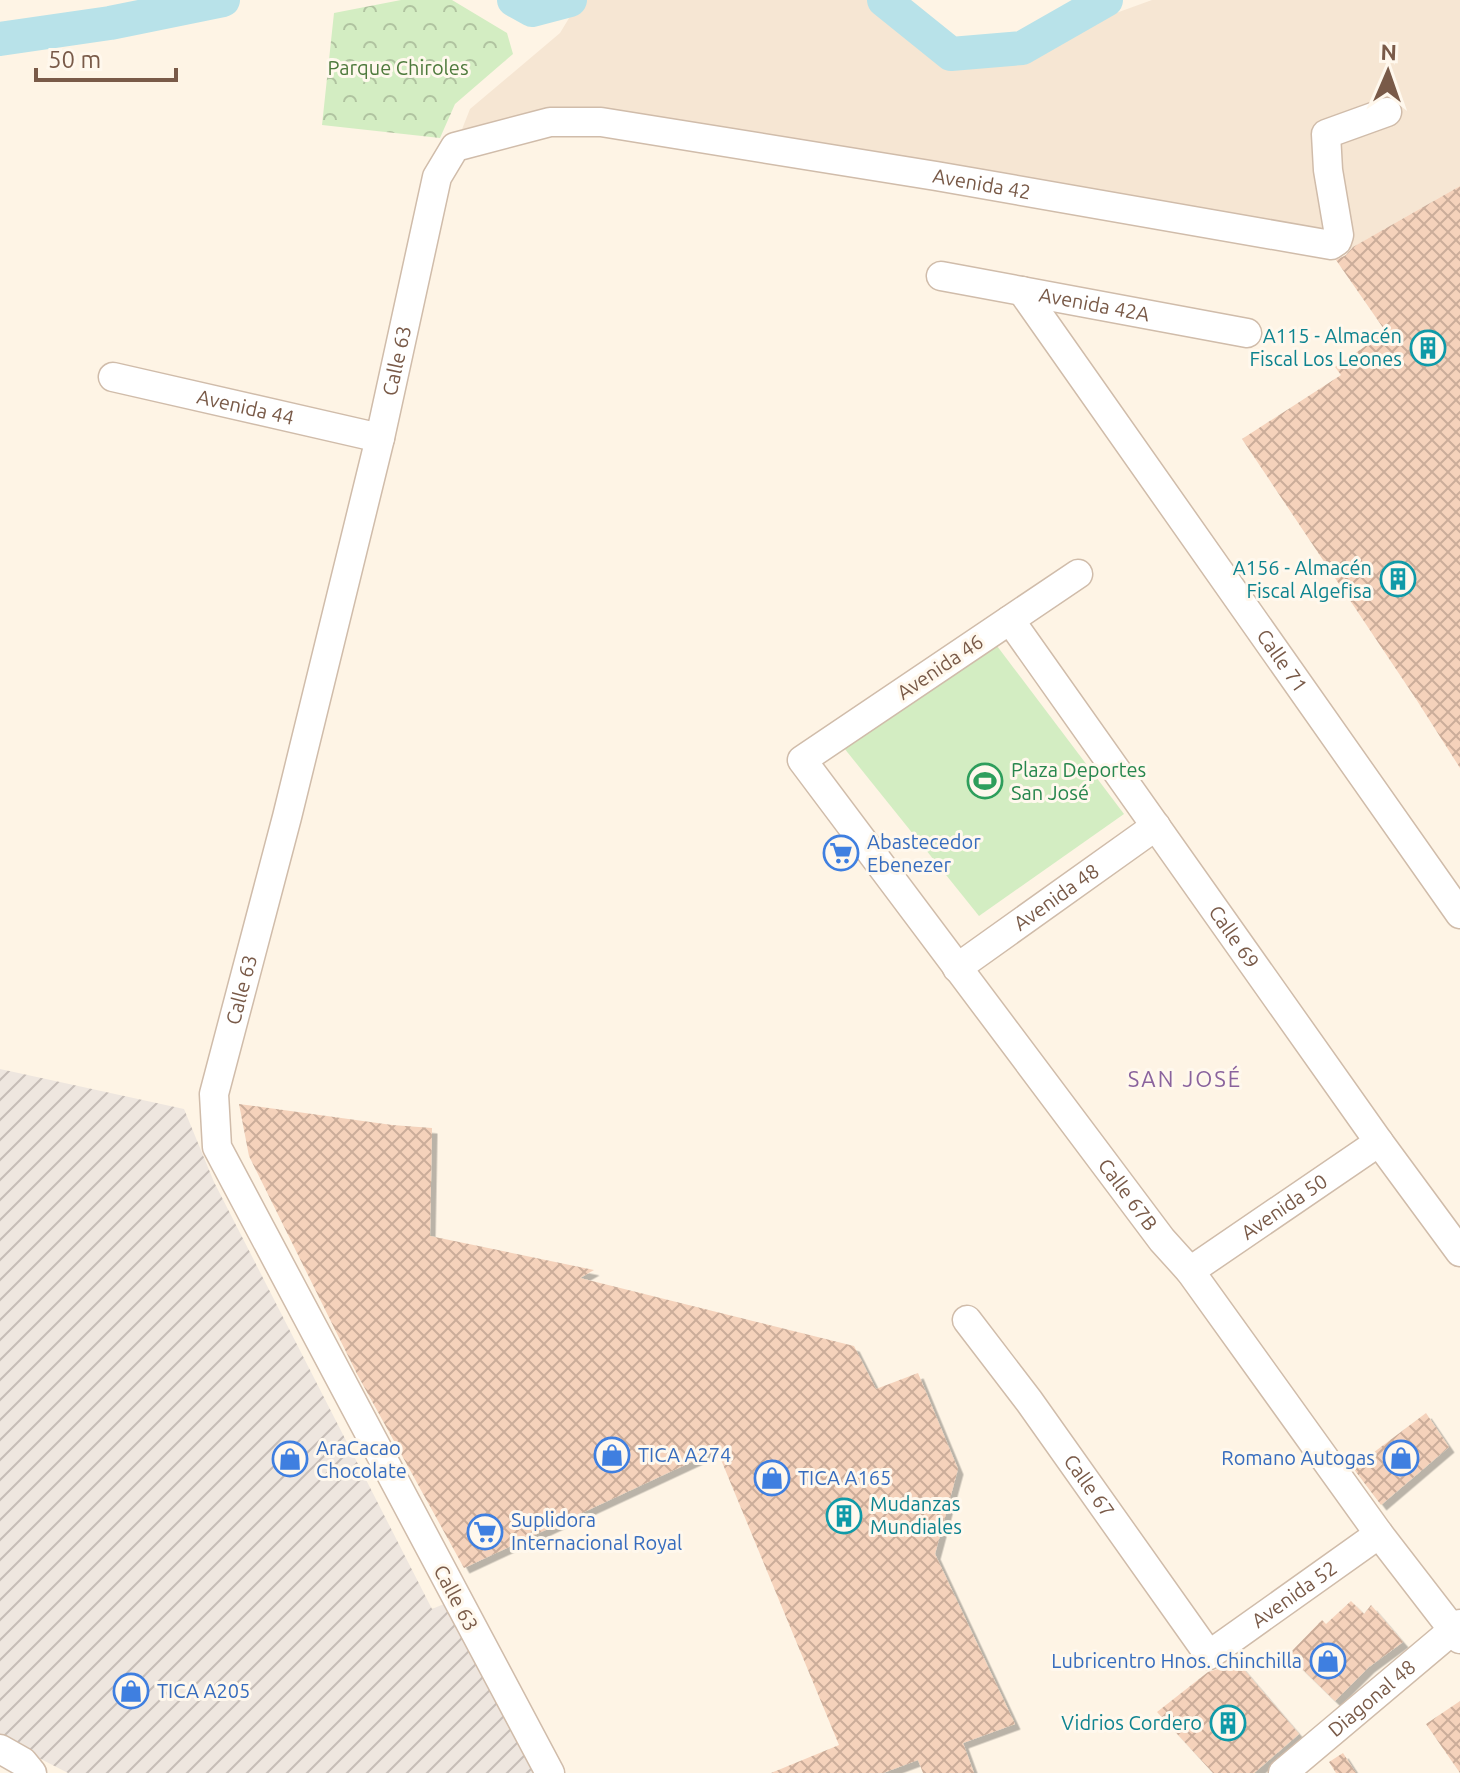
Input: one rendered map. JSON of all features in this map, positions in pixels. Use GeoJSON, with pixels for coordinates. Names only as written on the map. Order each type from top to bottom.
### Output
{"type":"FeatureCollection","features":[{"type":"Feature","properties":{"kind":"street","name":"Avenida 42"},"geometry":{"type":"LineString","coordinates":[[455,147],[550,122],[601,122],[921,173],[1331,245],[1339,235],[1328,174],[1326,134],[1387,112]]}},
{"type":"Feature","properties":{"kind":"street","name":"Calle 63"},"geometry":{"type":"LineString","coordinates":[[455,147],[437,177],[380,438],[287,817],[214,1094],[217,1147],[550,1773]]}},
{"type":"Feature","properties":{"kind":"street","name":"Avenida 42A"},"geometry":{"type":"LineString","coordinates":[[941,276],[1247,333]]}},
{"type":"Feature","properties":{"kind":"street","name":"Calle 71"},"geometry":{"type":"LineString","coordinates":[[1022,291],[1460,914]]}},
{"type":"Feature","properties":{"kind":"street","name":"Avenida 44"},"geometry":{"type":"LineString","coordinates":[[113,377],[380,438]]}},
{"type":"Feature","properties":{"kind":"street","name":"Avenida 46"},"geometry":{"type":"LineString","coordinates":[[802,760],[1078,574]]}},
{"type":"Feature","properties":{"kind":"street","name":"Calle 69"},"geometry":{"type":"LineString","coordinates":[[1010,620],[1460,1252]]}},
{"type":"Feature","properties":{"kind":"street","name":"Calle 67B"},"geometry":{"type":"LineString","coordinates":[[802,760],[1162,1240],[1190,1271],[1379,1534],[1458,1631]]}},
{"type":"Feature","properties":{"kind":"street","name":"Avenida 48"},"geometry":{"type":"LineString","coordinates":[[957,968],[1156,826]]}},
{"type":"Feature","properties":{"kind":"street","name":"Avenida 50"},"geometry":{"type":"LineString","coordinates":[[1190,1271],[1379,1142]]}},
{"type":"Feature","properties":{"kind":"street","name":"Calle 67"},"geometry":{"type":"LineString","coordinates":[[967,1320],[1029,1401],[1209,1655]]}},
{"type":"Feature","properties":{"kind":"street","name":"Avenida 52"},"geometry":{"type":"LineString","coordinates":[[1209,1655],[1379,1534]]}},
{"type":"Feature","properties":{"kind":"street","name":"Diagonal 48"},"geometry":{"type":"LineString","coordinates":[[1283,1773],[1458,1631]]}},
{"type":"Feature","properties":{"kind":"street"},"geometry":{"type":"LineString","coordinates":[[0,1749],[23,1762],[32,1773]]}},
{"type":"Feature","properties":{"kind":"shaded area"},"geometry":{"type":"Polygon","coordinates":[[[580,0],[878,0],[951,54],[1022,47],[1152,0],[1460,0],[1460,186],[1334,258],[551,122],[455,147],[470,109],[560,33],[580,0]]]}},
{"type":"Feature","properties":{"kind":"shaded area"},"geometry":{"type":"Polygon","coordinates":[[[0,1069],[184,1109],[214,1182],[432,1609],[444,1604],[538,1773],[68,1773],[0,1738],[0,1069]]]}},
{"type":"Feature","properties":{"kind":"green space","name":"Parque Chiroles"},"geometry":{"type":"Polygon","coordinates":[[[401,0],[452,0],[507,33],[513,54],[455,104],[440,138],[322,125],[334,13],[401,0]]]}},
{"type":"Feature","properties":{"kind":"green space","name":"Plaza Deportes San José"},"geometry":{"type":"Polygon","coordinates":[[[994,642],[1124,814],[979,916],[844,748],[994,642]]]}},
{"type":"Feature","properties":{"kind":"building","name":"A156 - Almacén Fiscal Algefisa"},"geometry":{"type":"Polygon","coordinates":[[[1460,186],[1460,768],[1242,439],[1341,375],[1335,367],[1386,332],[1336,260],[1353,247],[1460,186]]]}},
{"type":"Feature","properties":{"kind":"building","name":"Mudanzas Mundiales"},"geometry":{"type":"Polygon","coordinates":[[[239,1104],[432,1128],[430,1236],[594,1270],[580,1278],[854,1346],[876,1389],[918,1373],[958,1469],[935,1554],[1015,1724],[963,1743],[974,1773],[923,1773],[918,1760],[883,1773],[771,1773],[839,1745],[717,1450],[464,1568],[357,1374],[249,1156],[239,1104]]]}},
{"type":"Feature","properties":{"kind":"building","name":"Romano Autogas"},"geometry":{"type":"Polygon","coordinates":[[[1426,1413],[1449,1447],[1381,1505],[1353,1468],[1426,1413]]]}},
{"type":"Feature","properties":{"kind":"building"},"geometry":{"type":"Polygon","coordinates":[[[1351,1601],[1364,1614],[1371,1605],[1403,1642],[1369,1667],[1335,1701],[1288,1655],[1322,1620],[1326,1624],[1351,1601]]]}},
{"type":"Feature","properties":{"kind":"building","name":"Vidrios Cordero"},"geometry":{"type":"Polygon","coordinates":[[[1234,1658],[1299,1734],[1254,1773],[1213,1773],[1157,1712],[1208,1672],[1234,1658]]]}},
{"type":"Feature","properties":{"kind":"building"},"geometry":{"type":"Polygon","coordinates":[[[1460,1701],[1460,1773],[1426,1724],[1460,1701]]]}},
{"type":"Feature","properties":{"kind":"building"},"geometry":{"type":"Polygon","coordinates":[[[1343,1753],[1356,1773],[1336,1773],[1329,1762],[1343,1753]]]}},
{"type":"Feature","properties":{"kind":"waterway"},"geometry":{"type":"LineString","coordinates":[[0,39],[110,23],[223,0]]}},
{"type":"Feature","properties":{"kind":"waterway"},"geometry":{"type":"LineString","coordinates":[[514,0],[532,10],[570,0]]}},
{"type":"Feature","properties":{"kind":"waterway"},"geometry":{"type":"LineString","coordinates":[[884,0],[951,54],[1022,48],[1106,0]]}},
{"type":"Feature","properties":{"kind":"place","name":"A115 - Almacén Fiscal Los Leones"},"geometry":{"type":"Point","coordinates":[1428,348]}},
{"type":"Feature","properties":{"kind":"place","name":"A156 - Almacén Fiscal Algefisa"},"geometry":{"type":"Point","coordinates":[1398,579]}},
{"type":"Feature","properties":{"kind":"place","name":"Plaza Deportes San José"},"geometry":{"type":"Point","coordinates":[985,781]}},
{"type":"Feature","properties":{"kind":"place","name":"Abastecedor Ebenezer"},"geometry":{"type":"Point","coordinates":[841,853]}},
{"type":"Feature","properties":{"kind":"place","name":"TICA A274"},"geometry":{"type":"Point","coordinates":[612,1455]}},
{"type":"Feature","properties":{"kind":"place","name":"Romano Autogas"},"geometry":{"type":"Point","coordinates":[1401,1458]}},
{"type":"Feature","properties":{"kind":"place","name":"AraCacao Chocolate"},"geometry":{"type":"Point","coordinates":[290,1459]}},
{"type":"Feature","properties":{"kind":"place","name":"TICA A165"},"geometry":{"type":"Point","coordinates":[772,1478]}},
{"type":"Feature","properties":{"kind":"place","name":"Mudanzas Mundiales"},"geometry":{"type":"Point","coordinates":[844,1516]}},
{"type":"Feature","properties":{"kind":"place","name":"Suplidora Internacional Royal"},"geometry":{"type":"Point","coordinates":[485,1532]}},
{"type":"Feature","properties":{"kind":"place","name":"Lubricentro Hnos. Chinchilla"},"geometry":{"type":"Point","coordinates":[1328,1661]}},
{"type":"Feature","properties":{"kind":"place","name":"TICA A205"},"geometry":{"type":"Point","coordinates":[131,1691]}},
{"type":"Feature","properties":{"kind":"place","name":"Vidrios Cordero"},"geometry":{"type":"Point","coordinates":[1228,1723]}},
{"type":"Feature","properties":{"kind":"district","name":"SAN JOSÉ"},"geometry":{"type":"Point","coordinates":[1185,1079]}}]}
